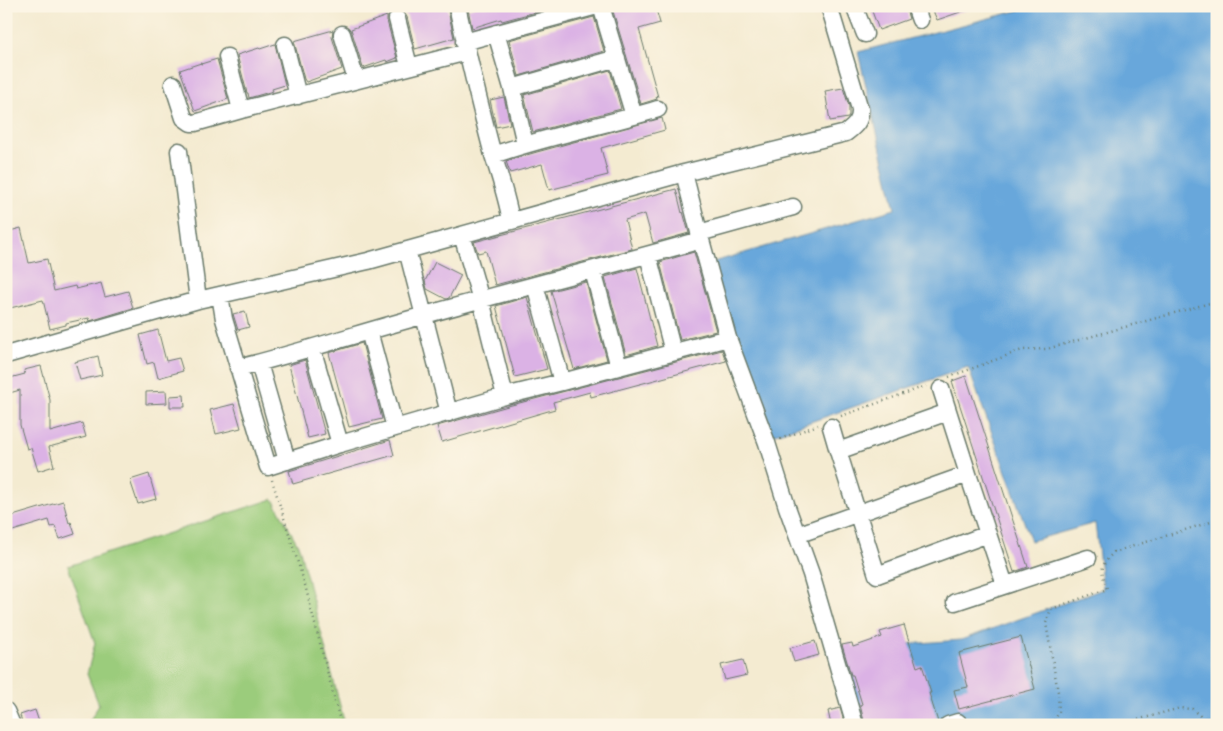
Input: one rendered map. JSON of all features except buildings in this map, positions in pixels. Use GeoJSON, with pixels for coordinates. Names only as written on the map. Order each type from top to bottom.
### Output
{"type":"FeatureCollection","features":[{"type":"Feature","properties":{"kind":"street"},"geometry":{"type":"LineString","coordinates":[[457,6],[511,221]]}},
{"type":"Feature","properties":{"kind":"street"},"geometry":{"type":"LineString","coordinates":[[173,84],[184,118],[191,123],[409,66],[466,47],[496,33],[597,6]]}},
{"type":"Feature","properties":{"kind":"street"},"geometry":{"type":"LineString","coordinates":[[601,6],[634,116]]}},
{"type":"Feature","properties":{"kind":"street"},"geometry":{"type":"LineString","coordinates":[[6,355],[198,300],[368,261],[684,173],[846,133],[860,118],[860,109],[829,6]]}},
{"type":"Feature","properties":{"kind":"street"},"geometry":{"type":"LineString","coordinates":[[854,6],[865,34]]}},
{"type":"Feature","properties":{"kind":"street"},"geometry":{"type":"LineString","coordinates":[[397,19],[409,66]]}},
{"type":"Feature","properties":{"kind":"street"},"geometry":{"type":"LineString","coordinates":[[496,33],[512,88],[525,144]]}},
{"type":"Feature","properties":{"kind":"street"},"geometry":{"type":"LineString","coordinates":[[342,34],[356,80]]}},
{"type":"Feature","properties":{"kind":"street"},"geometry":{"type":"LineString","coordinates":[[285,44],[298,96]]}},
{"type":"Feature","properties":{"kind":"street"},"geometry":{"type":"LineString","coordinates":[[227,57],[241,110]]}},
{"type":"Feature","properties":{"kind":"street"},"geometry":{"type":"LineString","coordinates":[[512,88],[617,58]]}},
{"type":"Feature","properties":{"kind":"street"},"geometry":{"type":"LineString","coordinates":[[493,155],[525,144],[658,109]]}},
{"type":"Feature","properties":{"kind":"street"},"geometry":{"type":"LineString","coordinates":[[179,150],[198,300]]}},
{"type":"Feature","properties":{"kind":"street"},"geometry":{"type":"LineString","coordinates":[[684,173],[728,338],[767,443],[811,574],[855,725]]}},
{"type":"Feature","properties":{"kind":"street"},"geometry":{"type":"LineString","coordinates":[[238,368],[423,315],[648,255],[792,208]]}},
{"type":"Feature","properties":{"kind":"street"},"geometry":{"type":"LineString","coordinates":[[462,236],[481,300],[505,396]]}},
{"type":"Feature","properties":{"kind":"street"},"geometry":{"type":"LineString","coordinates":[[406,250],[449,413]]}},
{"type":"Feature","properties":{"kind":"street"},"geometry":{"type":"LineString","coordinates":[[648,255],[674,352]]}},
{"type":"Feature","properties":{"kind":"street"},"geometry":{"type":"LineString","coordinates":[[593,270],[618,366]]}},
{"type":"Feature","properties":{"kind":"street"},"geometry":{"type":"LineString","coordinates":[[535,285],[562,382]]}},
{"type":"Feature","properties":{"kind":"street"},"geometry":{"type":"LineString","coordinates":[[220,295],[224,319],[268,467],[505,396],[728,338]]}},
{"type":"Feature","properties":{"kind":"street"},"geometry":{"type":"LineString","coordinates":[[368,331],[394,428]]}},
{"type":"Feature","properties":{"kind":"street"},"geometry":{"type":"LineString","coordinates":[[312,348],[340,444]]}},
{"type":"Feature","properties":{"kind":"street"},"geometry":{"type":"LineString","coordinates":[[259,363],[287,460]]}},
{"type":"Feature","properties":{"kind":"street"},"geometry":{"type":"LineString","coordinates":[[939,384],[1006,585]]}},
{"type":"Feature","properties":{"kind":"street"},"geometry":{"type":"LineString","coordinates":[[838,451],[948,412]]}},
{"type":"Feature","properties":{"kind":"street"},"geometry":{"type":"LineString","coordinates":[[830,423],[877,575],[988,534]]}},
{"type":"Feature","properties":{"kind":"street"},"geometry":{"type":"LineString","coordinates":[[797,535],[968,474]]}},
{"type":"Feature","properties":{"kind":"street"},"geometry":{"type":"LineString","coordinates":[[955,602],[1088,558]]}},
{"type":"Feature","properties":{"kind":"street"},"geometry":{"type":"LineString","coordinates":[[6,711],[12,725]]}},
{"type":"Feature","properties":{"kind":"path"},"geometry":{"type":"LineString","coordinates":[[767,443],[830,423],[939,384],[1022,350],[1047,349],[1217,301]]}},
{"type":"Feature","properties":{"kind":"path"},"geometry":{"type":"LineString","coordinates":[[268,467],[305,585],[340,725]]}},
{"type":"Feature","properties":{"kind":"path"},"geometry":{"type":"LineString","coordinates":[[1052,725],[1060,712],[1046,623],[1051,609],[1107,589],[1102,575],[1102,568],[1104,561],[1114,552],[1217,520]]}},
{"type":"Feature","properties":{"kind":"path"},"geometry":{"type":"LineString","coordinates":[[1119,725],[1180,708],[1192,709],[1200,716],[1203,725]]}},
{"type":"Feature","properties":{"kind":"green space"},"geometry":{"type":"Polygon","coordinates":[[[273,499],[299,547],[345,725],[87,725],[99,705],[87,674],[95,643],[68,566],[273,499]]]}},
{"type":"Feature","properties":{"kind":"water"},"geometry":{"type":"Polygon","coordinates":[[[1036,6],[1217,6],[1217,725],[858,725],[840,649],[961,640],[1103,589],[1095,523],[1031,541],[968,367],[770,436],[710,263],[895,209],[858,52],[1036,6]]]}}]}
